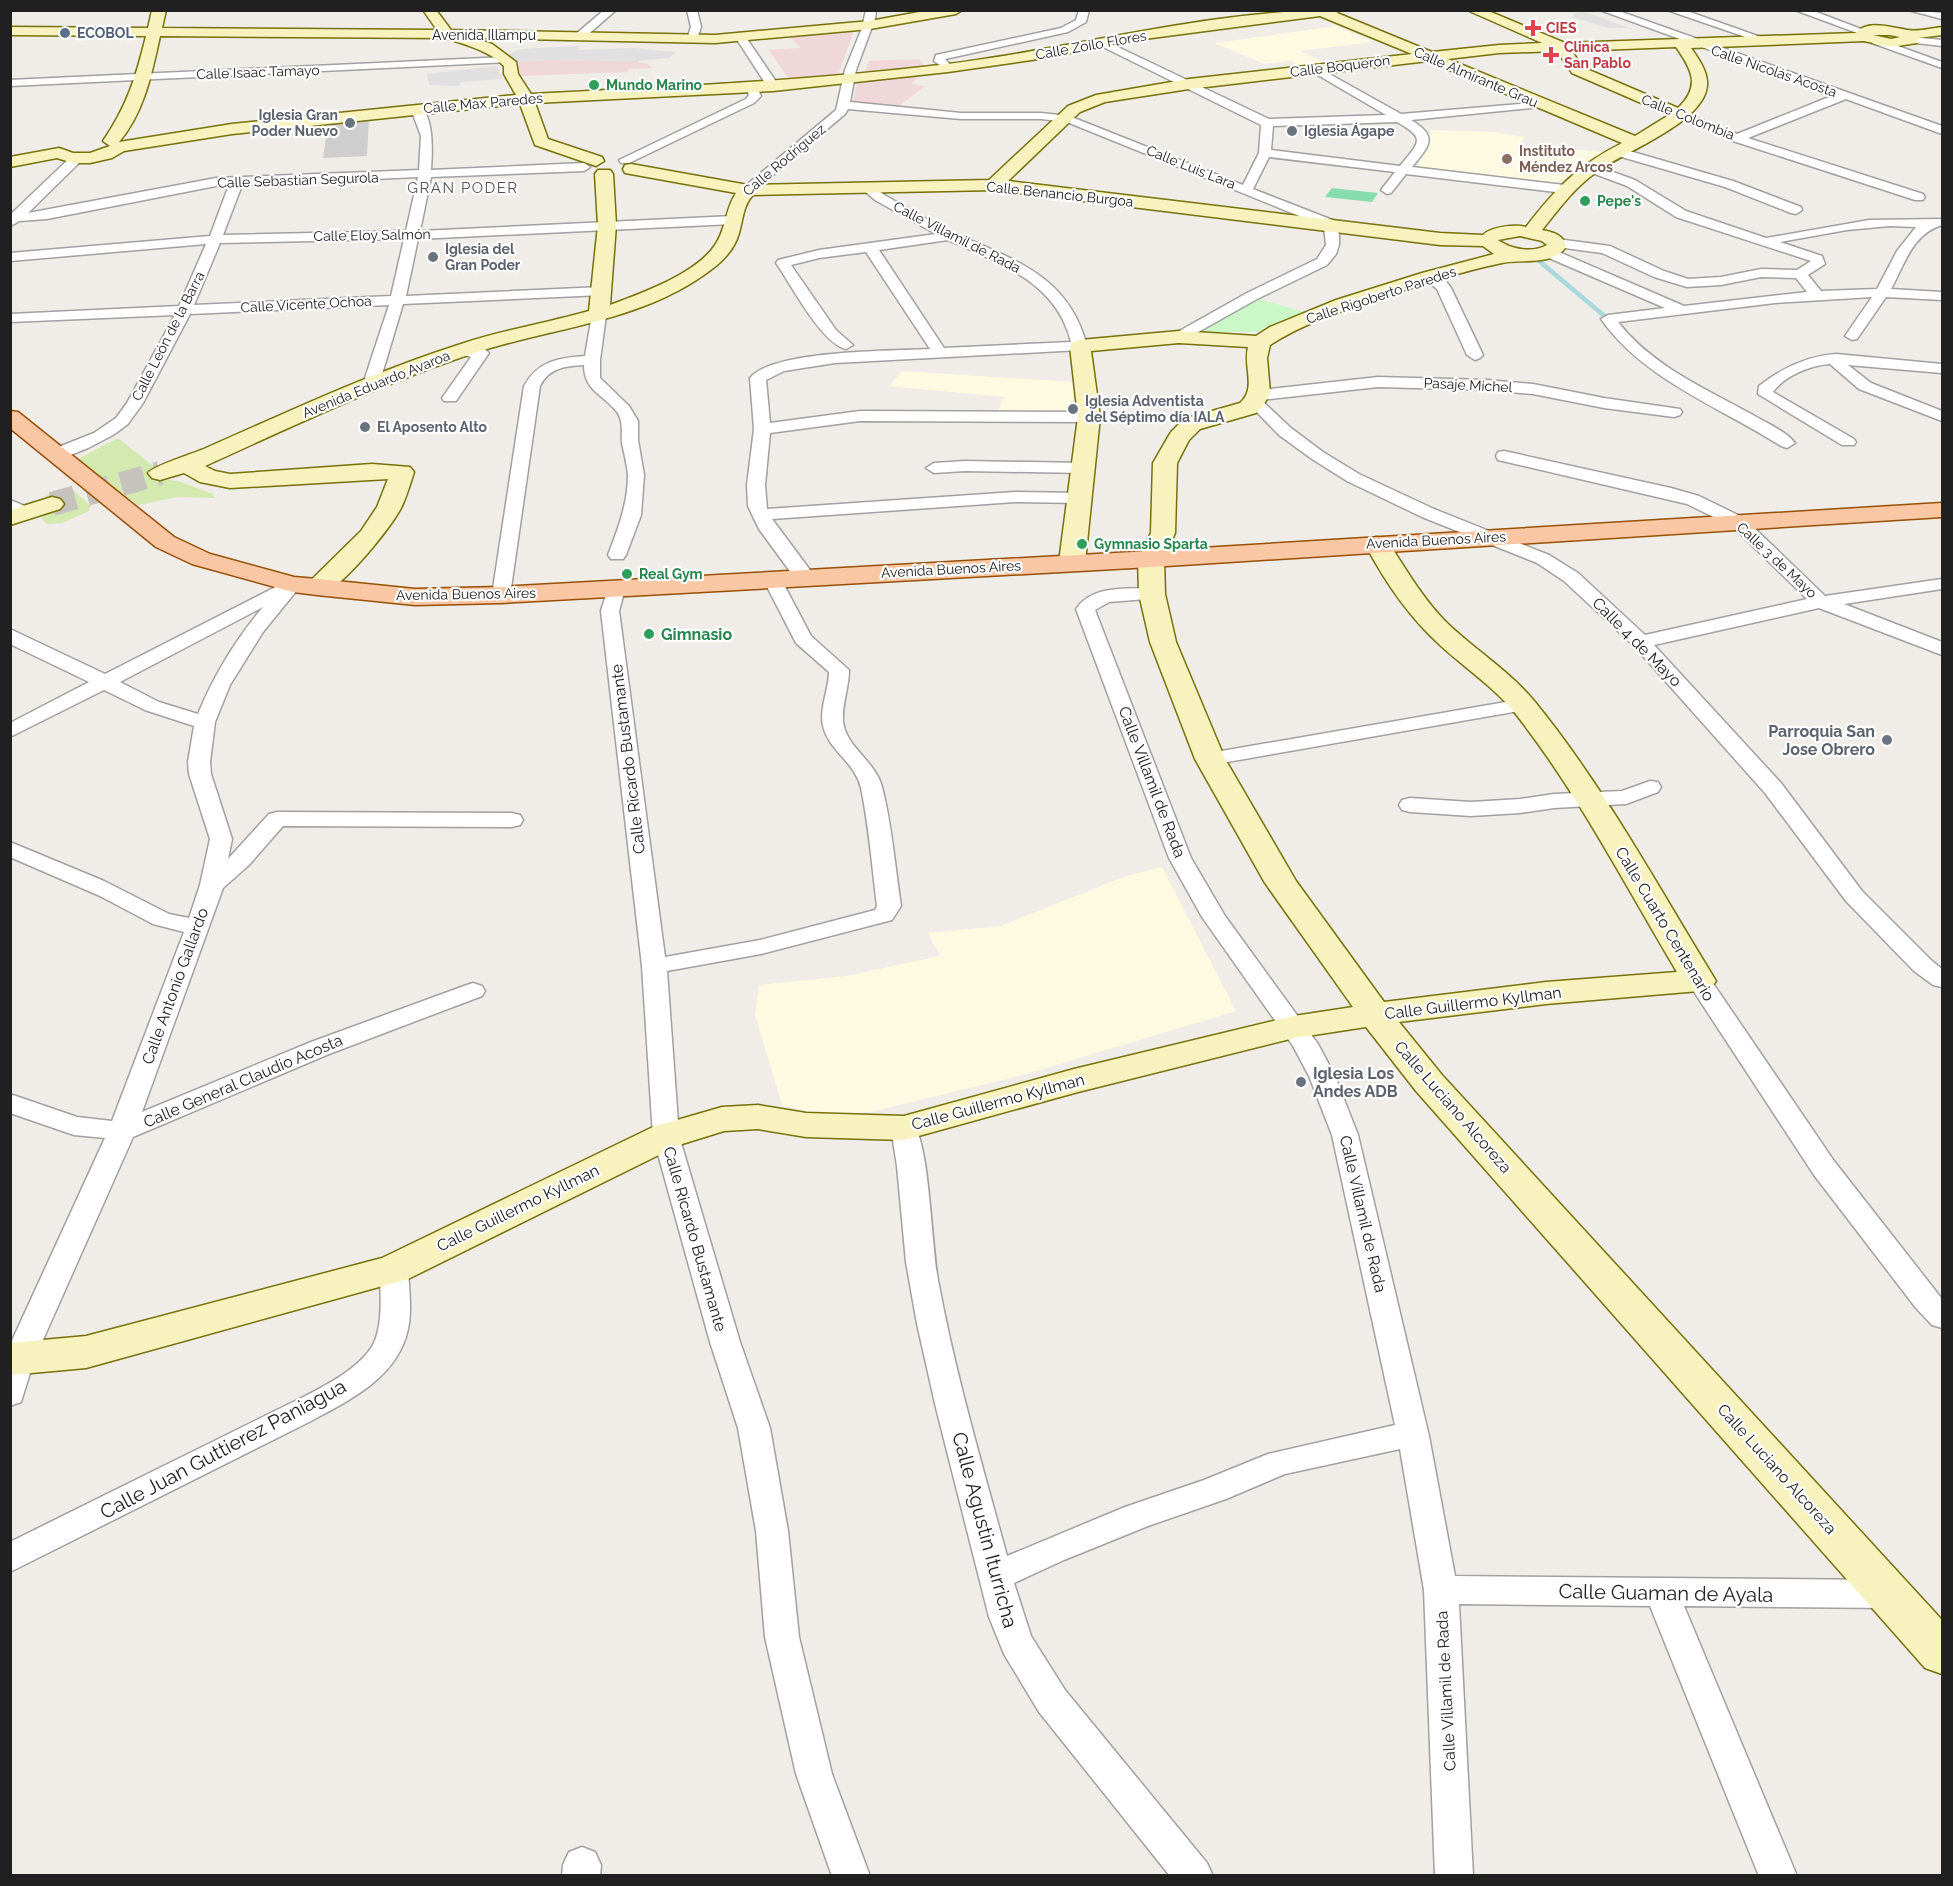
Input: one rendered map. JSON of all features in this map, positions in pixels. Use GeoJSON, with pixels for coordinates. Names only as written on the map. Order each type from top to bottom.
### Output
{"type":"FeatureCollection","features":[{"type":"Feature","properties":{"kind":"main road","name":"Avenida Buenos Aires"},"geometry":{"type":"LineString","coordinates":[[10,417],[165,542],[201,559],[305,585],[415,597],[501,595],[1151,559],[1942,510]]}},
{"type":"Feature","properties":{"kind":"street"},"geometry":{"type":"LineString","coordinates":[[14,216],[97,145],[120,130],[143,77],[159,10]]}},
{"type":"Feature","properties":{"kind":"street"},"geometry":{"type":"LineString","coordinates":[[429,10],[447,34],[487,47],[506,60],[526,99],[541,142],[595,167],[628,165],[742,106],[755,96],[752,87]]}},
{"type":"Feature","properties":{"kind":"street"},"geometry":{"type":"LineString","coordinates":[[580,36],[611,10]]}},
{"type":"Feature","properties":{"kind":"street"},"geometry":{"type":"LineString","coordinates":[[692,39],[696,27],[693,10]]}},
{"type":"Feature","properties":{"kind":"street","name":"Avenida Illampu"},"geometry":{"type":"LineString","coordinates":[[10,31],[155,30],[741,38],[871,18],[956,10]]}},
{"type":"Feature","properties":{"kind":"street"},"geometry":{"type":"LineString","coordinates":[[948,68],[939,61],[940,57],[1064,30],[1082,21],[1084,10]]}},
{"type":"Feature","properties":{"kind":"street"},"geometry":{"type":"LineString","coordinates":[[1473,10],[1560,46]]}},
{"type":"Feature","properties":{"kind":"street","name":"Calle Nicolás Acosta"},"geometry":{"type":"LineString","coordinates":[[1605,10],[1942,130]]}},
{"type":"Feature","properties":{"kind":"street"},"geometry":{"type":"LineString","coordinates":[[1672,10],[1764,40]]}},
{"type":"Feature","properties":{"kind":"street"},"geometry":{"type":"LineString","coordinates":[[1800,10],[1870,35],[1942,65]]}},
{"type":"Feature","properties":{"kind":"street"},"geometry":{"type":"LineString","coordinates":[[1913,10],[1942,16]]}},
{"type":"Feature","properties":{"kind":"street","name":"Calle Zoilo Flores"},"geometry":{"type":"LineString","coordinates":[[848,78],[948,68],[1045,54],[1101,42],[1325,11]]}},
{"type":"Feature","properties":{"kind":"street","name":"Calle Almirante Grau"},"geometry":{"type":"LineString","coordinates":[[1325,11],[1426,56],[1634,142]]}},
{"type":"Feature","properties":{"kind":"street"},"geometry":{"type":"LineString","coordinates":[[1861,17],[1870,35]]}},
{"type":"Feature","properties":{"kind":"street"},"geometry":{"type":"LineString","coordinates":[[845,105],[848,78],[871,18]]}},
{"type":"Feature","properties":{"kind":"street"},"geometry":{"type":"LineString","coordinates":[[1910,37],[1942,31]]}},
{"type":"Feature","properties":{"kind":"street","name":"Calle Boquerón"},"geometry":{"type":"LineString","coordinates":[[994,185],[1074,109],[1101,98],[1189,84],[1499,49],[1870,35],[1899,43],[1910,37]]}},
{"type":"Feature","properties":{"kind":"street"},"geometry":{"type":"LineString","coordinates":[[1910,37],[1942,43]]}},
{"type":"Feature","properties":{"kind":"street"},"geometry":{"type":"LineString","coordinates":[[741,38],[773,86]]}},
{"type":"Feature","properties":{"kind":"street"},"geometry":{"type":"LineString","coordinates":[[1101,42],[1267,123],[1399,118],[1541,104]]}},
{"type":"Feature","properties":{"kind":"street"},"geometry":{"type":"LineString","coordinates":[[1531,232],[1564,189],[1591,168],[1682,115],[1698,94],[1700,86],[1699,73],[1683,47],[1693,42]]}},
{"type":"Feature","properties":{"kind":"street","name":"Calle Colombia"},"geometry":{"type":"LineString","coordinates":[[1560,46],[1577,70],[1682,115],[1737,138],[1919,197]]}},
{"type":"Feature","properties":{"kind":"street","name":"Calle Isaac Tamayo"},"geometry":{"type":"LineString","coordinates":[[10,83],[506,60]]}},
{"type":"Feature","properties":{"kind":"street"},"geometry":{"type":"LineString","coordinates":[[1315,69],[1418,129],[1423,136],[1423,145],[1387,190]]}},
{"type":"Feature","properties":{"kind":"street","name":"Calle Max Paredes"},"geometry":{"type":"LineString","coordinates":[[97,145],[526,99],[773,86],[848,78]]}},
{"type":"Feature","properties":{"kind":"street"},"geometry":{"type":"LineString","coordinates":[[1737,138],[1846,96]]}},
{"type":"Feature","properties":{"kind":"street","name":"Calle Luis Lara"},"geometry":{"type":"LineString","coordinates":[[845,105],[961,116],[1063,118],[1084,124],[1325,220],[1330,224]]}},
{"type":"Feature","properties":{"kind":"street","name":"Calle Rodriguez"},"geometry":{"type":"LineString","coordinates":[[599,315],[632,305],[696,272],[722,249],[728,239],[740,195],[841,112],[845,105]]}},
{"type":"Feature","properties":{"kind":"street"},"geometry":{"type":"LineString","coordinates":[[371,384],[398,299],[425,175],[427,136],[417,109]]}},
{"type":"Feature","properties":{"kind":"street"},"geometry":{"type":"LineString","coordinates":[[1247,189],[1265,153],[1267,123]]}},
{"type":"Feature","properties":{"kind":"street"},"geometry":{"type":"LineString","coordinates":[[10,162],[97,145]]}},
{"type":"Feature","properties":{"kind":"street"},"geometry":{"type":"LineString","coordinates":[[1619,152],[1729,184],[1796,210]]}},
{"type":"Feature","properties":{"kind":"street"},"geometry":{"type":"LineString","coordinates":[[1265,153],[1564,189]]}},
{"type":"Feature","properties":{"kind":"street","name":"Calle Benancio Burgoa"},"geometry":{"type":"LineString","coordinates":[[628,165],[748,190],[994,185],[1440,239],[1488,241]]}},
{"type":"Feature","properties":{"kind":"street"},"geometry":{"type":"LineString","coordinates":[[595,167],[607,225],[592,378],[623,409],[630,421],[635,491],[632,515],[617,555]]}},
{"type":"Feature","properties":{"kind":"street","name":"Calle Sebastian Segurola"},"geometry":{"type":"LineString","coordinates":[[14,216],[47,216],[192,186],[237,181],[595,167]]}},
{"type":"Feature","properties":{"kind":"street"},"geometry":{"type":"LineString","coordinates":[[1552,248],[1605,249],[1659,274],[1687,283],[1721,281],[1761,273],[1800,274],[1818,264],[1817,259],[1768,241],[1681,214],[1631,183],[1591,168]]}},
{"type":"Feature","properties":{"kind":"street","name":"Calle León de la Barra"},"geometry":{"type":"LineString","coordinates":[[57,454],[102,435],[122,420],[156,366],[184,310],[216,239],[237,181]]}},
{"type":"Feature","properties":{"kind":"street","name":"Calle Villamil de Rada"},"geometry":{"type":"LineString","coordinates":[[867,188],[950,236],[1003,259],[1050,290],[1072,315],[1078,331],[1089,417],[1072,562]]}},
{"type":"Feature","properties":{"kind":"street","name":"Calle Eloy Salmón"},"geometry":{"type":"LineString","coordinates":[[10,257],[216,239],[411,235],[733,220]]}},
{"type":"Feature","properties":{"kind":"street"},"geometry":{"type":"LineString","coordinates":[[1768,241],[1796,235],[1901,222],[1926,224],[1942,221]]}},
{"type":"Feature","properties":{"kind":"street"},"geometry":{"type":"LineString","coordinates":[[1179,337],[1252,296],[1322,262],[1330,253],[1335,236],[1330,224]]}},
{"type":"Feature","properties":{"kind":"street"},"geometry":{"type":"LineString","coordinates":[[1852,336],[1883,292],[1892,269],[1915,235],[1926,224]]}},
{"type":"Feature","properties":{"kind":"street"},"geometry":{"type":"LineString","coordinates":[[1511,254],[1493,246],[1488,241],[1489,237],[1501,232],[1531,232],[1548,237],[1552,248],[1684,311]]}},
{"type":"Feature","properties":{"kind":"street"},"geometry":{"type":"LineString","coordinates":[[846,345],[831,333],[783,263],[819,254],[950,236]]}},
{"type":"Feature","properties":{"kind":"street"},"geometry":{"type":"LineString","coordinates":[[870,247],[940,354]]}},
{"type":"Feature","properties":{"kind":"street","name":"Calle Rigoberto Paredes"},"geometry":{"type":"LineString","coordinates":[[1260,342],[1297,322],[1430,277],[1511,254],[1552,248]]}},
{"type":"Feature","properties":{"kind":"street"},"geometry":{"type":"LineString","coordinates":[[1800,274],[1817,295]]}},
{"type":"Feature","properties":{"kind":"street"},"geometry":{"type":"LineString","coordinates":[[1430,277],[1444,288],[1475,355]]}},
{"type":"Feature","properties":{"kind":"street","name":"Calle Vicente Ochoa"},"geometry":{"type":"LineString","coordinates":[[10,318],[602,291]]}},
{"type":"Feature","properties":{"kind":"street"},"geometry":{"type":"LineString","coordinates":[[1787,443],[1762,424],[1680,380],[1638,352],[1616,332],[1608,319],[1756,300],[1817,295],[1883,292],[1942,296]]}},
{"type":"Feature","properties":{"kind":"street","name":"Avenida Eduardo Avaroa"},"geometry":{"type":"LineString","coordinates":[[160,473],[187,465],[371,384],[466,349],[599,315]]}},
{"type":"Feature","properties":{"kind":"street"},"geometry":{"type":"LineString","coordinates":[[804,577],[768,529],[758,506],[756,485],[762,429],[758,378],[780,367],[859,355],[940,354],[1080,346],[1179,337],[1260,342],[1257,352],[1258,399]]}},
{"type":"Feature","properties":{"kind":"street"},"geometry":{"type":"LineString","coordinates":[[450,398],[482,353],[469,352],[466,349]]}},
{"type":"Feature","properties":{"kind":"street"},"geometry":{"type":"LineString","coordinates":[[1848,442],[1766,394],[1765,389],[1778,379],[1812,362],[1836,358],[1942,368]]}},
{"type":"Feature","properties":{"kind":"street"},"geometry":{"type":"LineString","coordinates":[[1836,358],[1838,364],[1865,386],[1942,416]]}},
{"type":"Feature","properties":{"kind":"street"},"geometry":{"type":"LineString","coordinates":[[501,595],[532,386],[536,375],[543,369],[567,362],[592,360]]}},
{"type":"Feature","properties":{"kind":"street","name":"Pasaje Michel"},"geometry":{"type":"LineString","coordinates":[[1258,399],[1378,382],[1487,384],[1533,389],[1604,403],[1674,412]]}},
{"type":"Feature","properties":{"kind":"street","name":"Calle 4 de Mayo"},"geometry":{"type":"LineString","coordinates":[[1258,399],[1289,434],[1346,475],[1543,559],[1571,577],[1641,642],[1773,788],[1854,896],[1923,966],[1942,980]]}},
{"type":"Feature","properties":{"kind":"street","name":"Calle Luciano Alcoreza"},"geometry":{"type":"LineString","coordinates":[[1258,399],[1248,408],[1192,424],[1179,436],[1165,463],[1163,534],[1151,559],[1152,594],[1163,642],[1210,759],[1281,883],[1429,1083],[1942,1653]]}},
{"type":"Feature","properties":{"kind":"street"},"geometry":{"type":"LineString","coordinates":[[1762,424],[1790,417],[1792,409]]}},
{"type":"Feature","properties":{"kind":"street"},"geometry":{"type":"LineString","coordinates":[[762,429],[860,416],[1089,417]]}},
{"type":"Feature","properties":{"kind":"street","name":"Calle 3 de Mayo"},"geometry":{"type":"LineString","coordinates":[[1504,456],[1677,494],[1738,522],[1821,602],[1942,650]]}},
{"type":"Feature","properties":{"kind":"street","name":"Calle Antonio Gallardo"},"geometry":{"type":"LineString","coordinates":[[13,1371],[122,1131],[212,885],[221,839],[200,774],[199,762],[206,722],[220,685],[255,629],[305,585],[350,558],[375,531],[391,505],[402,472],[372,471],[230,481],[208,477],[187,465]]}},
{"type":"Feature","properties":{"kind":"street"},"geometry":{"type":"LineString","coordinates":[[934,468],[965,466],[1084,468]]}},
{"type":"Feature","properties":{"kind":"street"},"geometry":{"type":"LineString","coordinates":[[761,514],[1015,497],[1080,498]]}},
{"type":"Feature","properties":{"kind":"street"},"geometry":{"type":"LineString","coordinates":[[16,512],[52,504]]}},
{"type":"Feature","properties":{"kind":"street","name":"Calle Cuarto Centenario"},"geometry":{"type":"LineString","coordinates":[[1377,544],[1398,584],[1409,597],[1459,649],[1503,685],[1523,705],[1547,736],[1589,799],[1699,981],[1824,1168],[1937,1304]]}},
{"type":"Feature","properties":{"kind":"street"},"geometry":{"type":"LineString","coordinates":[[654,966],[761,947],[884,915],[889,906],[871,785],[860,763],[838,742],[832,719],[839,685],[839,670],[803,639],[772,579]]}},
{"type":"Feature","properties":{"kind":"street"},"geometry":{"type":"LineString","coordinates":[[1641,642],[1821,602],[1942,584]]}},
{"type":"Feature","properties":{"kind":"street"},"geometry":{"type":"LineString","coordinates":[[10,731],[305,585]]}},
{"type":"Feature","properties":{"kind":"street","name":"Calle Ricardo Bustamante"},"geometry":{"type":"LineString","coordinates":[[616,589],[610,611],[654,966],[666,1136],[722,1332],[754,1428],[772,1531],[782,1636],[814,1774],[851,1875]]}},
{"type":"Feature","properties":{"kind":"street","name":"Calle Villamil de Rada"},"geometry":{"type":"LineString","coordinates":[[1152,594],[1100,599],[1089,603],[1085,609],[1180,858],[1214,917],[1294,1027],[1322,1076],[1345,1135],[1413,1436],[1441,1590],[1454,1875]]}},
{"type":"Feature","properties":{"kind":"street"},"geometry":{"type":"LineString","coordinates":[[10,635],[21,643],[68,663],[104,683],[175,716],[206,722]]}},
{"type":"Feature","properties":{"kind":"street"},"geometry":{"type":"LineString","coordinates":[[1210,759],[1523,705]]}},
{"type":"Feature","properties":{"kind":"street"},"geometry":{"type":"LineString","coordinates":[[1410,805],[1471,809],[1626,797],[1650,787]]}},
{"type":"Feature","properties":{"kind":"street"},"geometry":{"type":"LineString","coordinates":[[212,885],[241,860],[277,819],[512,820]]}},
{"type":"Feature","properties":{"kind":"street"},"geometry":{"type":"LineString","coordinates":[[16,856],[109,892],[161,920],[179,926],[196,926]]}},
{"type":"Feature","properties":{"kind":"street","name":"Calle Guillermo Kyllman"},"geometry":{"type":"LineString","coordinates":[[13,1371],[394,1269],[666,1136],[722,1119],[749,1118],[806,1125],[904,1128],[1074,1081],[1294,1027],[1546,993],[1699,981]]}},
{"type":"Feature","properties":{"kind":"street","name":"Calle General Claudio Acosta"},"geometry":{"type":"LineString","coordinates":[[10,1103],[74,1126],[122,1131],[320,1048],[473,991]]}},
{"type":"Feature","properties":{"kind":"street","name":"Calle Agustin Iturricha"},"geometry":{"type":"LineString","coordinates":[[904,1128],[911,1157],[923,1280],[941,1364],[996,1576],[1016,1643],[1052,1701],[1194,1875]]}},
{"type":"Feature","properties":{"kind":"street","name":"Calle Juan Guttierez Paniagua"},"geometry":{"type":"LineString","coordinates":[[10,1558],[301,1412],[366,1372],[379,1360],[391,1341],[395,1315],[394,1269]]}},
{"type":"Feature","properties":{"kind":"street"},"geometry":{"type":"LineString","coordinates":[[996,1576],[1084,1537],[1137,1516],[1215,1490],[1279,1462],[1387,1438],[1413,1436]]}},
{"type":"Feature","properties":{"kind":"street","name":"Calle Guaman de Ayala"},"geometry":{"type":"LineString","coordinates":[[1441,1590],[1662,1594],[1890,1594]]}},
{"type":"Feature","properties":{"kind":"street"},"geometry":{"type":"LineString","coordinates":[[1662,1594],[1778,1875]]}},
{"type":"Feature","properties":{"kind":"shaded area"},"geometry":{"type":"Polygon","coordinates":[[[1584,12],[1629,28],[1608,28],[1572,17],[1575,13],[1584,12]]]}},
{"type":"Feature","properties":{"kind":"shaded area"},"geometry":{"type":"Polygon","coordinates":[[[1336,26],[1373,42],[1300,51],[1327,64],[1305,67],[1291,61],[1264,64],[1215,43],[1336,26]]]}},
{"type":"Feature","properties":{"kind":"shaded area"},"geometry":{"type":"Polygon","coordinates":[[[854,31],[837,78],[791,82],[769,50],[800,48],[789,36],[854,31]]]}},
{"type":"Feature","properties":{"kind":"shaded area"},"geometry":{"type":"Polygon","coordinates":[[[579,46],[578,50],[632,48],[676,52],[669,58],[638,61],[513,62],[504,56],[521,49],[579,46]]]}},
{"type":"Feature","properties":{"kind":"shaded area"},"geometry":{"type":"Polygon","coordinates":[[[919,59],[926,67],[865,72],[869,61],[919,59]]]}},
{"type":"Feature","properties":{"kind":"shaded area"},"geometry":{"type":"Polygon","coordinates":[[[638,61],[647,63],[652,68],[628,69],[628,72],[519,76],[513,62],[638,61]]]}},
{"type":"Feature","properties":{"kind":"shaded area"},"geometry":{"type":"Polygon","coordinates":[[[497,66],[502,79],[461,82],[458,86],[430,85],[426,74],[497,66]]]}},
{"type":"Feature","properties":{"kind":"shaded area"},"geometry":{"type":"Polygon","coordinates":[[[923,73],[911,84],[925,86],[896,108],[853,103],[857,82],[863,79],[923,73]]]}},
{"type":"Feature","properties":{"kind":"shaded area"},"geometry":{"type":"Polygon","coordinates":[[[369,118],[367,156],[323,158],[328,123],[369,118]]]}},
{"type":"Feature","properties":{"kind":"shaded area","name":"Instituto Méndez Arcos"},"geometry":{"type":"Polygon","coordinates":[[[1430,130],[1494,132],[1525,137],[1519,145],[1604,152],[1556,184],[1421,169],[1418,166],[1431,133],[1430,130]]]}},
{"type":"Feature","properties":{"kind":"shaded area"},"geometry":{"type":"Polygon","coordinates":[[[902,371],[1075,382],[1078,412],[997,413],[1004,397],[889,386],[902,371]]]}},
{"type":"Feature","properties":{"kind":"shaded area"},"geometry":{"type":"Polygon","coordinates":[[[1162,867],[1236,1011],[1019,1076],[870,1112],[820,1114],[782,1105],[755,1015],[759,985],[846,976],[940,956],[928,933],[1000,926],[1126,876],[1162,867]]]}},
{"type":"Feature","properties":{"kind":"green space"},"geometry":{"type":"Polygon","coordinates":[[[1332,188],[1378,193],[1372,202],[1325,197],[1332,188]]]}},
{"type":"Feature","properties":{"kind":"green space"},"geometry":{"type":"Polygon","coordinates":[[[1259,299],[1304,312],[1257,332],[1198,332],[1259,299]]]}},
{"type":"Feature","properties":{"kind":"green space"},"geometry":{"type":"Polygon","coordinates":[[[118,438],[158,470],[153,478],[178,481],[213,494],[215,498],[177,497],[138,505],[78,466],[78,459],[118,438]]]}},
{"type":"Feature","properties":{"kind":"green space"},"geometry":{"type":"Polygon","coordinates":[[[70,487],[91,506],[89,511],[62,523],[47,524],[41,518],[46,513],[67,507],[44,496],[70,487]]]}},
{"type":"Feature","properties":{"kind":"waterway"},"geometry":{"type":"LineString","coordinates":[[1532,255],[1608,319]]}},
{"type":"Feature","properties":{"kind":"tunnel"},"geometry":{"type":"LineString","coordinates":[[52,504],[160,473]]}},
{"type":"Feature","properties":{"kind":"place","name":"CIES"},"geometry":{"type":"Point","coordinates":[1533,28]}},
{"type":"Feature","properties":{"kind":"place","name":"ECOBOL"},"geometry":{"type":"Point","coordinates":[65,33]}},
{"type":"Feature","properties":{"kind":"place","name":"Clinica San Pablo"},"geometry":{"type":"Point","coordinates":[1551,55]}},
{"type":"Feature","properties":{"kind":"place","name":"Mundo Marino"},"geometry":{"type":"Point","coordinates":[594,85]}},
{"type":"Feature","properties":{"kind":"place","name":"Iglesia Gran Poder Nuevo"},"geometry":{"type":"Point","coordinates":[350,123]}},
{"type":"Feature","properties":{"kind":"place","name":"Iglesia Ágape"},"geometry":{"type":"Point","coordinates":[1292,131]}},
{"type":"Feature","properties":{"kind":"place","name":"Instituto Méndez Arcos"},"geometry":{"type":"Point","coordinates":[1507,159]}},
{"type":"Feature","properties":{"kind":"place","name":"Pepe's"},"geometry":{"type":"Point","coordinates":[1585,201]}},
{"type":"Feature","properties":{"kind":"place","name":"Iglesia del Gran Poder"},"geometry":{"type":"Point","coordinates":[433,257]}},
{"type":"Feature","properties":{"kind":"place","name":"Iglesia Adventista del Séptimo día IALA"},"geometry":{"type":"Point","coordinates":[1073,409]}},
{"type":"Feature","properties":{"kind":"place","name":"El Aposento Alto"},"geometry":{"type":"Point","coordinates":[365,427]}},
{"type":"Feature","properties":{"kind":"place","name":"Gymnasio Sparta"},"geometry":{"type":"Point","coordinates":[1082,544]}},
{"type":"Feature","properties":{"kind":"place","name":"Real Gym"},"geometry":{"type":"Point","coordinates":[627,574]}},
{"type":"Feature","properties":{"kind":"place","name":"Gimnasio"},"geometry":{"type":"Point","coordinates":[649,634]}},
{"type":"Feature","properties":{"kind":"place","name":"Parroquia San Jose Obrero"},"geometry":{"type":"Point","coordinates":[1887,740]}},
{"type":"Feature","properties":{"kind":"place","name":"Iglesia Los Andes ADB"},"geometry":{"type":"Point","coordinates":[1301,1082]}},
{"type":"Feature","properties":{"kind":"district","name":"GRAN PODER"},"geometry":{"type":"Point","coordinates":[463,188]}}]}
